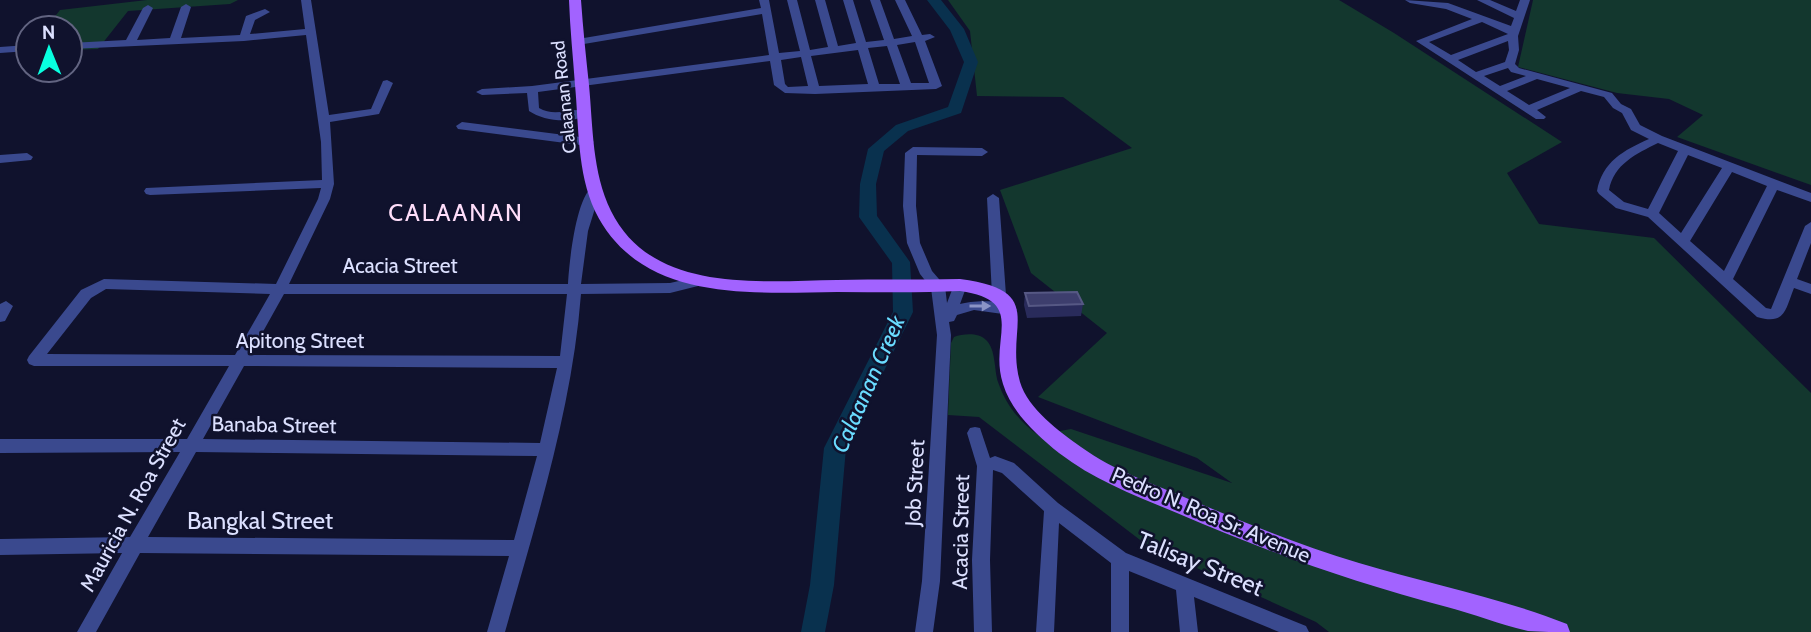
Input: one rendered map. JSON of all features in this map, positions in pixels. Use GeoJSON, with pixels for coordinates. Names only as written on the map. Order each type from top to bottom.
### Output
{"type":"FeatureCollection","features":[{"type":"Feature","properties":{"kind":"main road","name":"Calaanan Road"},"geometry":{"type":"LineString","coordinates":[[575,0],[587,142],[595,189]]}},
{"type":"Feature","properties":{"kind":"main road"},"geometry":{"type":"LineString","coordinates":[[595,189],[610,224],[627,246],[665,270],[701,281],[759,287],[960,285],[985,289],[1004,302]]}},
{"type":"Feature","properties":{"kind":"main road","name":"Pedro N. Roa Sr. Avenue"},"geometry":{"type":"LineString","coordinates":[[1004,302],[1009,372],[1018,397],[1067,447],[1101,468],[1168,500],[1276,545],[1359,573],[1517,615],[1559,632]]}},
{"type":"Feature","properties":{"kind":"street"},"geometry":{"type":"LineString","coordinates":[[150,191],[328,184],[323,119],[306,0]]}},
{"type":"Feature","properties":{"kind":"street"},"geometry":{"type":"LineString","coordinates":[[792,0],[815,91]]}},
{"type":"Feature","properties":{"kind":"street"},"geometry":{"type":"LineString","coordinates":[[820,0],[834,49]]}},
{"type":"Feature","properties":{"kind":"street"},"geometry":{"type":"LineString","coordinates":[[848,0],[875,88]]}},
{"type":"Feature","properties":{"kind":"street"},"geometry":{"type":"LineString","coordinates":[[875,0],[907,87]]}},
{"type":"Feature","properties":{"kind":"street"},"geometry":{"type":"LineString","coordinates":[[578,42],[766,5],[782,89],[790,92],[937,85],[925,38],[900,0]]}},
{"type":"Feature","properties":{"kind":"street"},"geometry":{"type":"LineString","coordinates":[[1410,0],[1451,3],[1513,34]]}},
{"type":"Feature","properties":{"kind":"street"},"geometry":{"type":"LineString","coordinates":[[1482,0],[1519,16]]}},
{"type":"Feature","properties":{"kind":"street"},"geometry":{"type":"LineString","coordinates":[[1510,64],[1514,50],[1513,34],[1525,0]]}},
{"type":"Feature","properties":{"kind":"street"},"geometry":{"type":"LineString","coordinates":[[175,40],[186,7]]}},
{"type":"Feature","properties":{"kind":"street"},"geometry":{"type":"LineString","coordinates":[[130,43],[148,8]]}},
{"type":"Feature","properties":{"kind":"street"},"geometry":{"type":"LineString","coordinates":[[244,38],[250,18],[265,12]]}},
{"type":"Feature","properties":{"kind":"street"},"geometry":{"type":"LineString","coordinates":[[1484,18],[1421,41],[1540,117]]}},
{"type":"Feature","properties":{"kind":"street"},"geometry":{"type":"LineString","coordinates":[[84,45],[244,38],[310,32]]}},
{"type":"Feature","properties":{"kind":"street"},"geometry":{"type":"LineString","coordinates":[[1450,59],[1513,34]]}},
{"type":"Feature","properties":{"kind":"street"},"geometry":{"type":"LineString","coordinates":[[482,92],[533,89],[925,38]]}},
{"type":"Feature","properties":{"kind":"street"},"geometry":{"type":"LineString","coordinates":[[1510,64],[1516,70],[1608,95],[1617,106],[1627,111],[1635,127],[1658,139],[1811,198]]}},
{"type":"Feature","properties":{"kind":"street"},"geometry":{"type":"LineString","coordinates":[[1474,76],[1510,64]]}},
{"type":"Feature","properties":{"kind":"street"},"geometry":{"type":"LineString","coordinates":[[1499,91],[1536,76]]}},
{"type":"Feature","properties":{"kind":"street"},"geometry":{"type":"LineString","coordinates":[[323,119],[376,112],[387,83]]}},
{"type":"Feature","properties":{"kind":"street"},"geometry":{"type":"LineString","coordinates":[[1529,109],[1582,87]]}},
{"type":"Feature","properties":{"kind":"street"},"geometry":{"type":"LineString","coordinates":[[533,89],[533,109],[543,116],[584,113]]}},
{"type":"Feature","properties":{"kind":"street"},"geometry":{"type":"LineString","coordinates":[[462,126],[587,142]]}},
{"type":"Feature","properties":{"kind":"street"},"geometry":{"type":"LineString","coordinates":[[1658,139],[1615,163],[1603,183],[1602,191],[1613,201],[1652,214],[1762,313],[1774,315],[1779,311],[1811,226]]}},
{"type":"Feature","properties":{"kind":"street"},"geometry":{"type":"LineString","coordinates":[[1652,214],[1684,150]]}},
{"type":"Feature","properties":{"kind":"street"},"geometry":{"type":"LineString","coordinates":[[931,286],[924,273],[908,220],[911,153],[982,152]]}},
{"type":"Feature","properties":{"kind":"street"},"geometry":{"type":"LineString","coordinates":[[0,159],[27,156]]}},
{"type":"Feature","properties":{"kind":"street"},"geometry":{"type":"LineString","coordinates":[[1683,241],[1729,167]]}},
{"type":"Feature","properties":{"kind":"street","name":"Mauricia N. Roa Street"},"geometry":{"type":"LineString","coordinates":[[86,632],[280,289],[313,224],[328,184]]}},
{"type":"Feature","properties":{"kind":"street"},"geometry":{"type":"LineString","coordinates":[[1725,281],[1774,184]]}},
{"type":"Feature","properties":{"kind":"street"},"geometry":{"type":"LineString","coordinates":[[496,632],[547,450],[566,362],[586,213],[595,189]]}},
{"type":"Feature","properties":{"kind":"street"},"geometry":{"type":"LineString","coordinates":[[951,312],[974,305],[1004,302],[993,198]]}},
{"type":"Feature","properties":{"kind":"street","name":"Acacia Street"},"geometry":{"type":"LineString","coordinates":[[34,360],[86,294],[97,286],[111,284],[280,289],[575,289],[670,288],[701,281]]}},
{"type":"Feature","properties":{"kind":"street"},"geometry":{"type":"LineString","coordinates":[[1791,282],[1811,289]]}},
{"type":"Feature","properties":{"kind":"street","name":"Job Street"},"geometry":{"type":"LineString","coordinates":[[924,632],[930,581],[944,335],[960,285]]}},
{"type":"Feature","properties":{"kind":"street","name":"Job Street"},"geometry":{"type":"LineString","coordinates":[[931,286],[944,335]]}},
{"type":"Feature","properties":{"kind":"street","name":"Apitong Street"},"geometry":{"type":"LineString","coordinates":[[34,360],[566,362]]}},
{"type":"Feature","properties":{"kind":"street","name":"Acacia Street"},"geometry":{"type":"LineString","coordinates":[[975,433],[985,466],[981,560],[983,632]]}},
{"type":"Feature","properties":{"kind":"street","name":"Banaba Street"},"geometry":{"type":"LineString","coordinates":[[0,446],[191,445],[547,450]]}},
{"type":"Feature","properties":{"kind":"street","name":"Talisay Street"},"geometry":{"type":"LineString","coordinates":[[985,466],[995,463],[1008,468],[1052,508],[1120,559],[1300,632]]}},
{"type":"Feature","properties":{"kind":"street"},"geometry":{"type":"LineString","coordinates":[[1045,632],[1052,508]]}},
{"type":"Feature","properties":{"kind":"street","name":"Bangkal Street"},"geometry":{"type":"LineString","coordinates":[[0,547],[135,545],[520,548]]}},
{"type":"Feature","properties":{"kind":"street"},"geometry":{"type":"LineString","coordinates":[[1120,559],[1120,632]]}},
{"type":"Feature","properties":{"kind":"street"},"geometry":{"type":"LineString","coordinates":[[1184,586],[1189,632]]}},
{"type":"Feature","properties":{"kind":"green space"},"geometry":{"type":"Polygon","coordinates":[[[147,0],[238,0],[230,4],[128,11],[98,49],[84,50],[84,14],[57,14],[60,10],[147,0]]]}},
{"type":"Feature","properties":{"kind":"green space"},"geometry":{"type":"Polygon","coordinates":[[[948,0],[1339,0],[1562,142],[1507,173],[1539,224],[1654,238],[1811,393],[1811,632],[1329,632],[1316,622],[1148,546],[979,417],[948,415],[951,343],[954,337],[958,336],[979,336],[986,340],[992,349],[998,382],[1009,405],[1038,435],[1071,429],[1232,483],[1197,458],[1038,397],[1107,333],[1031,273],[1000,190],[1132,148],[1063,97],[977,96],[970,31],[948,0]]]}},
{"type":"Feature","properties":{"kind":"green space"},"geometry":{"type":"Polygon","coordinates":[[[1533,0],[1811,0],[1811,185],[1677,137],[1703,115],[1669,99],[1617,93],[1518,67],[1533,0]]]}},
{"type":"Feature","properties":{"kind":"building"},"geometry":{"type":"Polygon","coordinates":[[[1077,292],[1083,304],[1029,306],[1025,293],[1077,292]]]}},
{"type":"Feature","properties":{"kind":"waterway","name":"Calaanan Creek"},"geometry":{"type":"LineString","coordinates":[[813,632],[822,585],[835,448],[903,312],[901,262],[868,217],[868,184],[876,149],[902,128],[955,110],[971,62],[957,29],[934,0]]}},
{"type":"Feature","properties":{"kind":"district","name":"CALAANAN"},"geometry":{"type":"Point","coordinates":[456,213]}}]}
